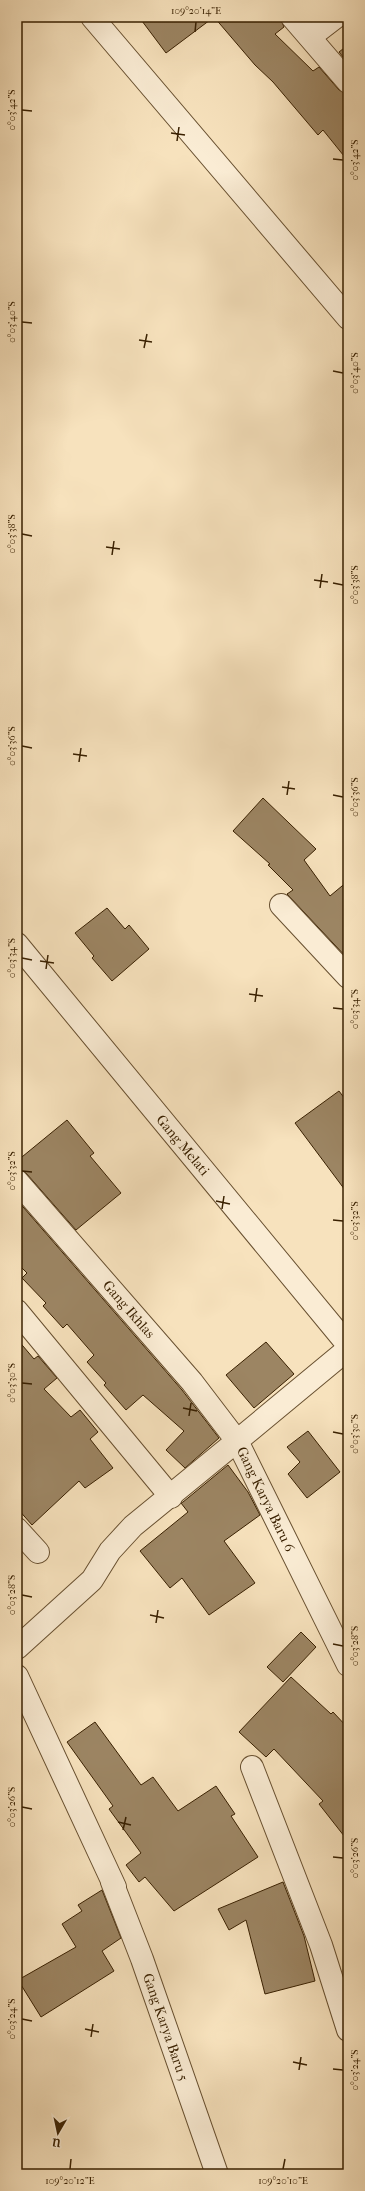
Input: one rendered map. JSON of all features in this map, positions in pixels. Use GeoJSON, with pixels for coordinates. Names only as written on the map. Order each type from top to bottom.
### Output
{"type":"FeatureCollection","features":[{"type":"Feature","properties":{"kind":"street"},"geometry":{"type":"LineString","coordinates":[[92,17],[348,318]]}},
{"type":"Feature","properties":{"kind":"street"},"geometry":{"type":"LineString","coordinates":[[292,17],[310,36],[348,82]]}},
{"type":"Feature","properties":{"kind":"street"},"geometry":{"type":"LineString","coordinates":[[310,36],[336,17]]}},
{"type":"Feature","properties":{"kind":"street"},"geometry":{"type":"LineString","coordinates":[[281,905],[348,976]]}},
{"type":"Feature","properties":{"kind":"street","name":"Gang Melati"},"geometry":{"type":"LineString","coordinates":[[17,944],[348,1345]]}},
{"type":"Feature","properties":{"kind":"street","name":"Gang Ikhlas"},"geometry":{"type":"LineString","coordinates":[[17,1181],[192,1382],[237,1441]]}},
{"type":"Feature","properties":{"kind":"street"},"geometry":{"type":"LineString","coordinates":[[17,1311],[168,1493]]}},
{"type":"Feature","properties":{"kind":"street","name":"Gang Karya Baru 6"},"geometry":{"type":"LineString","coordinates":[[348,1350],[237,1441],[348,1665]]}},
{"type":"Feature","properties":{"kind":"street"},"geometry":{"type":"LineString","coordinates":[[17,1648],[92,1580],[110,1551],[133,1526],[168,1493],[237,1441]]}},
{"type":"Feature","properties":{"kind":"street"},"geometry":{"type":"LineString","coordinates":[[17,1530],[38,1552]]}},
{"type":"Feature","properties":{"kind":"street","name":"Gang Karya Baru 5"},"geometry":{"type":"LineString","coordinates":[[17,1676],[114,1884],[142,1959],[216,2174]]}},
{"type":"Feature","properties":{"kind":"street"},"geometry":{"type":"LineString","coordinates":[[252,1767],[321,1945],[348,2030]]}},
{"type":"Feature","properties":{"kind":"building"},"geometry":{"type":"Polygon","coordinates":[[[139,17],[214,17],[166,53],[139,17]]]}},
{"type":"Feature","properties":{"kind":"building"},"geometry":{"type":"Polygon","coordinates":[[[214,17],[280,17],[284,27],[275,34],[313,71],[319,67],[339,90],[348,94],[348,161],[323,130],[318,135],[273,82],[255,65],[214,17]]]}},
{"type":"Feature","properties":{"kind":"building"},"geometry":{"type":"Polygon","coordinates":[[[348,45],[348,63],[339,52],[348,45]]]}},
{"type":"Feature","properties":{"kind":"building"},"geometry":{"type":"Polygon","coordinates":[[[263,798],[316,849],[304,860],[330,896],[348,881],[348,959],[287,894],[293,890],[268,865],[270,864],[233,831],[263,798]]]}},
{"type":"Feature","properties":{"kind":"building"},"geometry":{"type":"Polygon","coordinates":[[[107,908],[125,929],[129,925],[149,949],[112,981],[92,958],[94,956],[75,933],[107,908]]]}},
{"type":"Feature","properties":{"kind":"building"},"geometry":{"type":"Polygon","coordinates":[[[339,1091],[348,1103],[348,1194],[295,1123],[339,1091]]]}},
{"type":"Feature","properties":{"kind":"building"},"geometry":{"type":"Polygon","coordinates":[[[67,1120],[94,1153],[90,1156],[121,1193],[76,1230],[26,1173],[17,1169],[17,1161],[67,1120]]]}},
{"type":"Feature","properties":{"kind":"building"},"geometry":{"type":"Polygon","coordinates":[[[17,1200],[182,1390],[219,1438],[185,1468],[166,1450],[184,1431],[143,1395],[126,1410],[104,1385],[106,1383],[87,1362],[94,1355],[67,1324],[63,1328],[43,1306],[46,1303],[22,1278],[27,1273],[17,1263],[17,1200]]]}},
{"type":"Feature","properties":{"kind":"building"},"geometry":{"type":"Polygon","coordinates":[[[17,1339],[34,1359],[38,1356],[57,1378],[44,1389],[71,1417],[80,1410],[98,1432],[90,1439],[113,1468],[85,1488],[79,1481],[32,1525],[17,1508],[17,1339]]]}},
{"type":"Feature","properties":{"kind":"building"},"geometry":{"type":"Polygon","coordinates":[[[266,1342],[294,1374],[254,1408],[226,1375],[266,1342]]]}},
{"type":"Feature","properties":{"kind":"building"},"geometry":{"type":"Polygon","coordinates":[[[308,1431],[340,1472],[307,1498],[288,1474],[300,1462],[287,1447],[308,1431]]]}},
{"type":"Feature","properties":{"kind":"building"},"geometry":{"type":"Polygon","coordinates":[[[228,1465],[248,1492],[260,1515],[224,1541],[255,1583],[209,1615],[182,1578],[170,1588],[140,1551],[188,1512],[181,1503],[228,1465]]]}},
{"type":"Feature","properties":{"kind":"building"},"geometry":{"type":"Polygon","coordinates":[[[301,1632],[316,1647],[283,1682],[267,1667],[301,1632]]]}},
{"type":"Feature","properties":{"kind":"building"},"geometry":{"type":"Polygon","coordinates":[[[291,1677],[331,1714],[333,1712],[348,1728],[348,1841],[319,1804],[323,1801],[274,1749],[266,1757],[239,1732],[291,1677]]]}},
{"type":"Feature","properties":{"kind":"building"},"geometry":{"type":"Polygon","coordinates":[[[95,1722],[141,1785],[153,1777],[178,1811],[216,1786],[235,1814],[231,1816],[258,1857],[174,1911],[145,1877],[139,1882],[126,1865],[141,1853],[109,1809],[113,1806],[67,1742],[95,1722]]]}},
{"type":"Feature","properties":{"kind":"building"},"geometry":{"type":"Polygon","coordinates":[[[283,1882],[304,1936],[315,1981],[265,1994],[246,1920],[229,1930],[218,1909],[283,1882]]]}},
{"type":"Feature","properties":{"kind":"building"},"geometry":{"type":"Polygon","coordinates":[[[102,1890],[121,1938],[102,1951],[114,1971],[41,2017],[18,1980],[76,1947],[62,1924],[82,1911],[78,1905],[102,1890]]]}}]}
